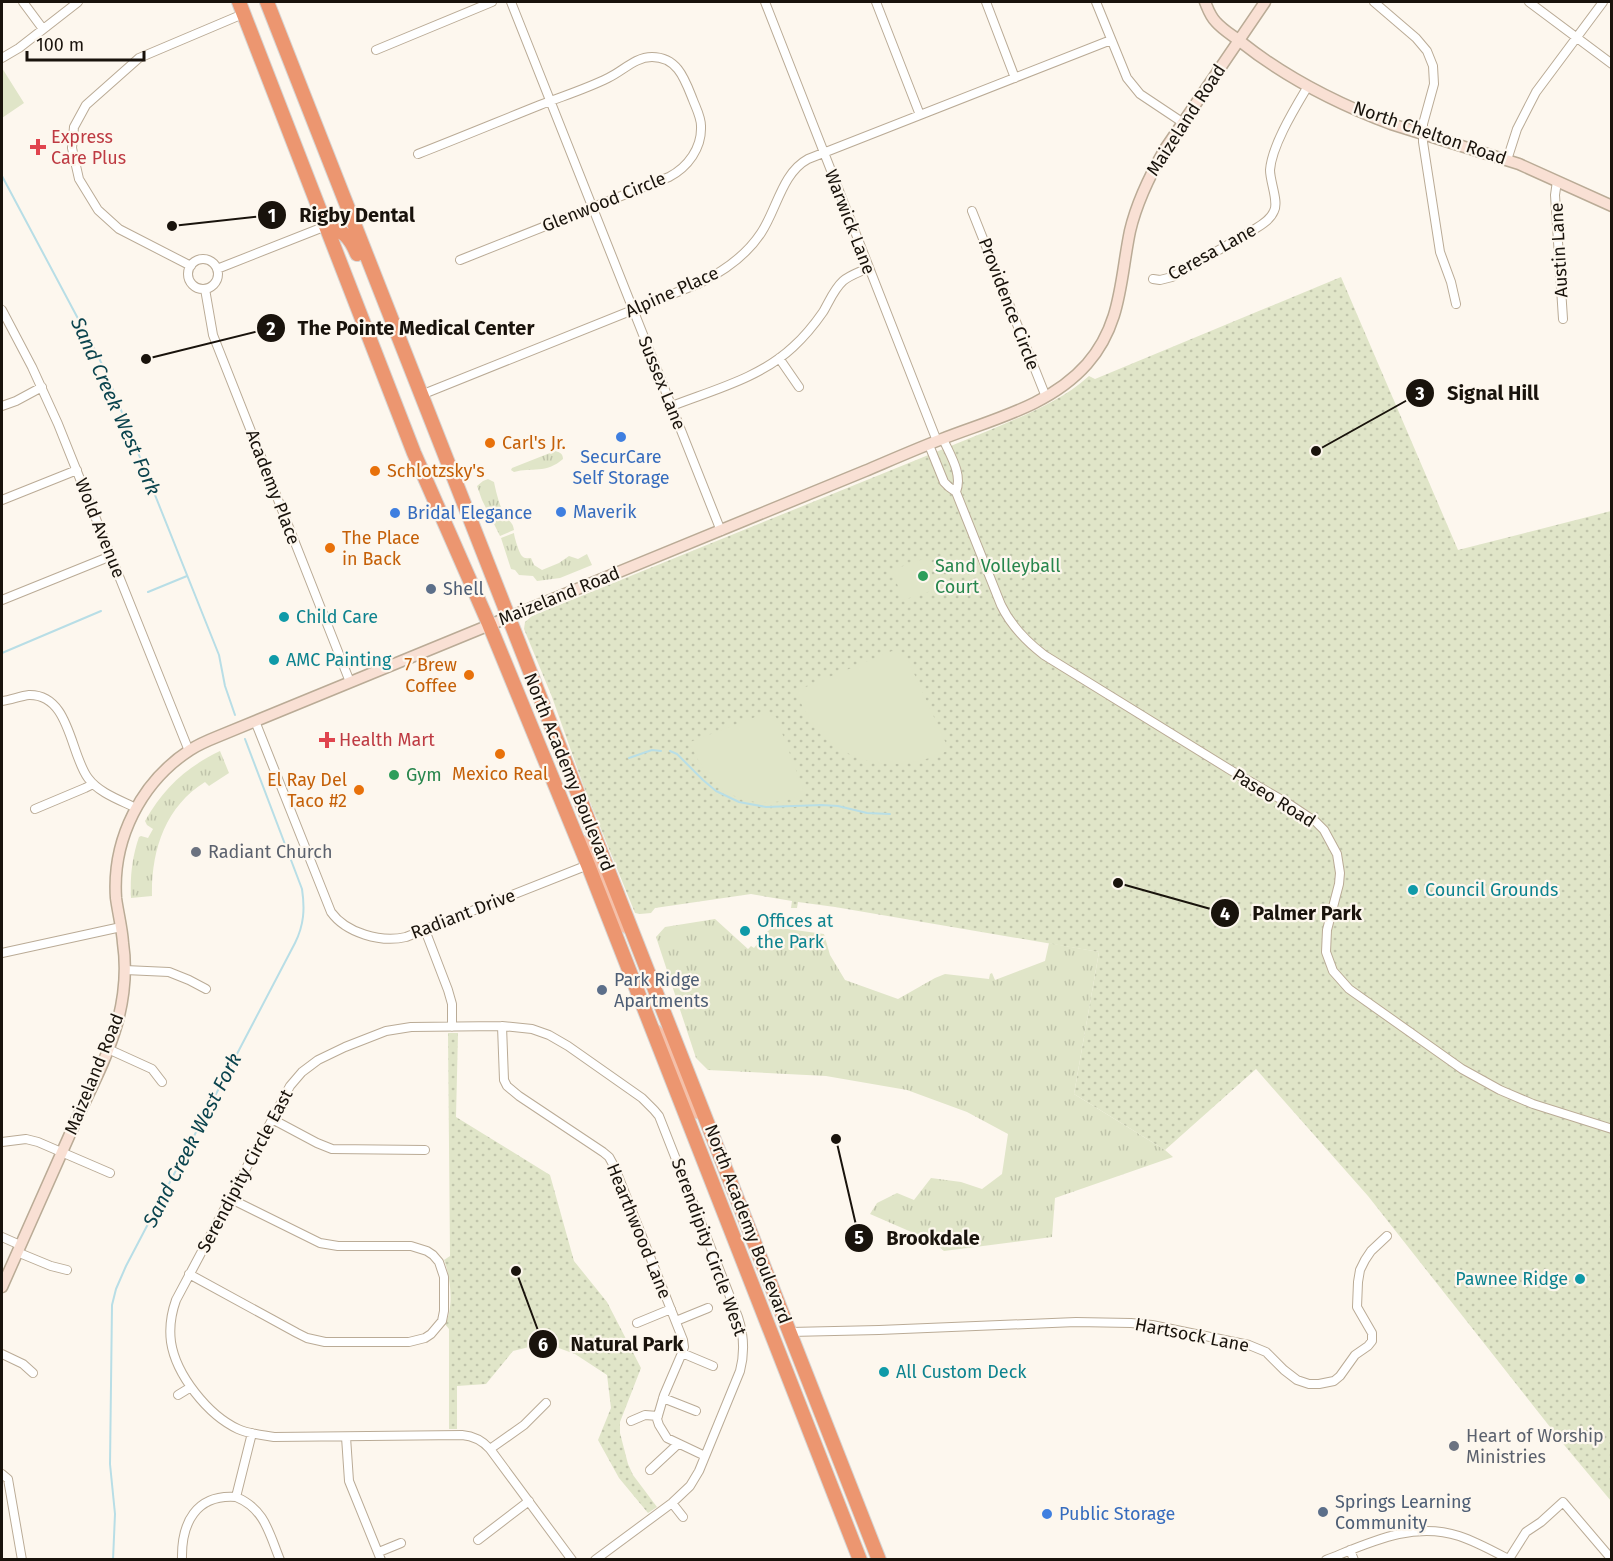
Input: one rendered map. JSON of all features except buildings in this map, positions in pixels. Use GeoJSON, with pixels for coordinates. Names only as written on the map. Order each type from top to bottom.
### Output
{"type":"FeatureCollection","features":[{"type":"Feature","properties":{"kind":"highway","name":"North Academy Boulevard"},"geometry":{"type":"LineString","coordinates":[[267,2],[879,1560]]}},
{"type":"Feature","properties":{"kind":"highway","name":"North Academy Boulevard"},"geometry":{"type":"LineString","coordinates":[[241,8],[414,453],[489,624],[588,865],[860,1560]]}},
{"type":"Feature","properties":{"kind":"highway"},"geometry":{"type":"LineString","coordinates":[[326,226],[333,227],[346,235],[352,243],[378,309],[392,320]]}},
{"type":"Feature","properties":{"kind":"main road","name":"North Chelton Road"},"geometry":{"type":"LineString","coordinates":[[1205,2],[1217,23],[1251,50],[1308,86],[1372,117],[1533,169],[1611,206]]}},
{"type":"Feature","properties":{"kind":"main road","name":"Maizeland Road"},"geometry":{"type":"LineString","coordinates":[[2,1287],[108,1049],[120,1011],[125,970],[116,897],[117,866],[124,834],[136,808],[165,770],[198,745],[508,616],[990,422],[1046,398],[1065,385],[1094,356],[1109,329],[1117,306],[1130,231],[1139,200],[1151,173],[1182,122],[1264,2]]}},
{"type":"Feature","properties":{"kind":"main road"},"geometry":{"type":"LineString","coordinates":[[578,840],[587,845],[592,854],[618,919],[624,926],[630,928]]}},
{"type":"Feature","properties":{"kind":"main road"},"geometry":{"type":"LineString","coordinates":[[652,1028],[663,1036],[692,1109],[704,1113]]}},
{"type":"Feature","properties":{"kind":"main road"},"geometry":{"type":"LineString","coordinates":[[773,1338],[790,1332]]}},
{"type":"Feature","properties":{"kind":"street"},"geometry":{"type":"LineString","coordinates":[[23,2],[43,29]]}},
{"type":"Feature","properties":{"kind":"street"},"geometry":{"type":"LineString","coordinates":[[2,58],[19,48],[78,2]]}},
{"type":"Feature","properties":{"kind":"street"},"geometry":{"type":"LineString","coordinates":[[376,50],[492,2]]}},
{"type":"Feature","properties":{"kind":"street","name":"Sussex Lane"},"geometry":{"type":"LineString","coordinates":[[513,2],[721,531]]}},
{"type":"Feature","properties":{"kind":"street","name":"Warwick Lane"},"geometry":{"type":"LineString","coordinates":[[765,2],[936,442]]}},
{"type":"Feature","properties":{"kind":"street"},"geometry":{"type":"LineString","coordinates":[[876,2],[920,115]]}},
{"type":"Feature","properties":{"kind":"street"},"geometry":{"type":"LineString","coordinates":[[986,2],[1015,78]]}},
{"type":"Feature","properties":{"kind":"street"},"geometry":{"type":"LineString","coordinates":[[1096,2],[1122,68],[1132,86],[1148,100],[1182,122]]}},
{"type":"Feature","properties":{"kind":"street"},"geometry":{"type":"LineString","coordinates":[[1374,2],[1416,38],[1431,58],[1434,84],[1423,124],[1423,134],[1440,252],[1456,304]]}},
{"type":"Feature","properties":{"kind":"street"},"geometry":{"type":"LineString","coordinates":[[1529,2],[1611,64]]}},
{"type":"Feature","properties":{"kind":"street"},"geometry":{"type":"LineString","coordinates":[[1507,160],[1517,129],[1532,100],[1603,2]]}},
{"type":"Feature","properties":{"kind":"street"},"geometry":{"type":"LineString","coordinates":[[191,266],[119,229],[98,210],[79,178],[72,148],[74,127],[86,105],[139,58],[241,8]]}},
{"type":"Feature","properties":{"kind":"street","name":"Alpine Place"},"geometry":{"type":"LineString","coordinates":[[421,395],[700,283],[730,266],[762,232],[792,171],[802,162],[1111,40]]}},
{"type":"Feature","properties":{"kind":"street","name":"Glenwood Circle"},"geometry":{"type":"LineString","coordinates":[[418,154],[606,80],[643,58],[665,59],[676,66],[692,97],[700,118],[699,140],[688,164],[678,172],[460,260]]}},
{"type":"Feature","properties":{"kind":"street","name":"Ceresa Lane"},"geometry":{"type":"LineString","coordinates":[[1153,279],[1172,277],[1261,226],[1273,214],[1276,206],[1270,167],[1287,122],[1308,86]]}},
{"type":"Feature","properties":{"kind":"street","name":"Austin Lane"},"geometry":{"type":"LineString","coordinates":[[1557,181],[1563,319]]}},
{"type":"Feature","properties":{"kind":"street","name":"Providence Circle"},"geometry":{"type":"LineString","coordinates":[[972,211],[1046,398]]}},
{"type":"Feature","properties":{"kind":"street"},"geometry":{"type":"LineString","coordinates":[[217,269],[326,226]]}},
{"type":"Feature","properties":{"kind":"street"},"geometry":{"type":"LineString","coordinates":[[198,260],[211,261],[217,269],[217,279],[205,289],[199,288],[189,278],[191,266],[198,260]]}},
{"type":"Feature","properties":{"kind":"street"},"geometry":{"type":"LineString","coordinates":[[672,406],[747,377],[779,358],[808,332],[841,283],[853,274],[868,268]]}},
{"type":"Feature","properties":{"kind":"street","name":"Academy Place"},"geometry":{"type":"LineString","coordinates":[[205,289],[213,335],[350,682]]}},
{"type":"Feature","properties":{"kind":"street","name":"Wold Avenue"},"geometry":{"type":"LineString","coordinates":[[2,310],[42,387],[189,751]]}},
{"type":"Feature","properties":{"kind":"street"},"geometry":{"type":"LineString","coordinates":[[779,358],[799,387]]}},
{"type":"Feature","properties":{"kind":"street"},"geometry":{"type":"LineString","coordinates":[[2,406],[42,387]]}},
{"type":"Feature","properties":{"kind":"street","name":"Paseo Road"},"geometry":{"type":"LineString","coordinates":[[936,442],[959,477],[956,492]]}},
{"type":"Feature","properties":{"kind":"street","name":"Paseo Road"},"geometry":{"type":"LineString","coordinates":[[936,442],[944,482],[956,492],[1001,605],[1008,619],[1024,639],[1044,655],[1289,804],[1324,830],[1337,854],[1340,873],[1327,930],[1326,952],[1333,971],[1349,988],[1462,1069],[1500,1090],[1533,1104],[1611,1129]]}},
{"type":"Feature","properties":{"kind":"street"},"geometry":{"type":"LineString","coordinates":[[2,500],[77,470]]}},
{"type":"Feature","properties":{"kind":"street"},"geometry":{"type":"LineString","coordinates":[[2,600],[111,556]]}},
{"type":"Feature","properties":{"kind":"street"},"geometry":{"type":"LineString","coordinates":[[2,701],[30,695],[47,699],[64,720],[83,769],[93,784],[136,808]]}},
{"type":"Feature","properties":{"kind":"street","name":"Radiant Drive"},"geometry":{"type":"LineString","coordinates":[[255,721],[327,901],[339,922],[353,930],[391,939],[406,937],[588,865]]}},
{"type":"Feature","properties":{"kind":"street"},"geometry":{"type":"LineString","coordinates":[[35,809],[93,784]]}},
{"type":"Feature","properties":{"kind":"street"},"geometry":{"type":"LineString","coordinates":[[2,953],[121,927]]}},
{"type":"Feature","properties":{"kind":"street"},"geometry":{"type":"LineString","coordinates":[[425,930],[452,1004],[452,1027]]}},
{"type":"Feature","properties":{"kind":"street"},"geometry":{"type":"LineString","coordinates":[[125,970],[169,972],[206,989]]}},
{"type":"Feature","properties":{"kind":"street","name":"Serendipity Circle West"},"geometry":{"type":"LineString","coordinates":[[452,1027],[502,1026],[532,1029],[558,1040],[642,1098],[654,1110],[662,1123],[738,1317],[744,1344],[740,1371],[695,1480],[680,1497],[595,1560]]}},
{"type":"Feature","properties":{"kind":"street","name":"Hearthwood Lane"},"geometry":{"type":"LineString","coordinates":[[502,1026],[504,1075],[507,1086],[609,1156],[676,1321],[683,1340],[682,1353]]}},
{"type":"Feature","properties":{"kind":"street","name":"Serendipity Circle East"},"geometry":{"type":"LineString","coordinates":[[452,1027],[411,1027],[378,1034],[325,1056],[296,1078],[229,1198],[172,1309],[170,1339],[176,1359],[191,1387],[218,1418],[238,1429],[274,1437],[462,1435],[477,1438],[490,1449],[572,1560]]}},
{"type":"Feature","properties":{"kind":"street"},"geometry":{"type":"LineString","coordinates":[[108,1049],[152,1069],[162,1082]]}},
{"type":"Feature","properties":{"kind":"street"},"geometry":{"type":"LineString","coordinates":[[272,1119],[332,1149],[425,1150]]}},
{"type":"Feature","properties":{"kind":"street"},"geometry":{"type":"LineString","coordinates":[[2,1142],[26,1139],[38,1142],[110,1173]]}},
{"type":"Feature","properties":{"kind":"street"},"geometry":{"type":"LineString","coordinates":[[189,1274],[307,1338],[325,1342],[409,1342],[425,1338],[442,1321],[444,1294],[442,1269],[433,1255],[427,1251],[411,1246],[338,1246],[320,1243],[229,1198]]}},
{"type":"Feature","properties":{"kind":"street","name":"Hartsock Lane"},"geometry":{"type":"LineString","coordinates":[[790,1332],[1076,1322],[1152,1325],[1256,1347],[1269,1354],[1297,1380],[1319,1384],[1334,1381],[1355,1355],[1372,1341],[1372,1333],[1357,1307],[1358,1282],[1365,1260],[1387,1236]]}},
{"type":"Feature","properties":{"kind":"street"},"geometry":{"type":"LineString","coordinates":[[2,1237],[51,1266],[67,1270]]}},
{"type":"Feature","properties":{"kind":"street"},"geometry":{"type":"LineString","coordinates":[[676,1321],[708,1308]]}},
{"type":"Feature","properties":{"kind":"street"},"geometry":{"type":"LineString","coordinates":[[637,1323],[671,1309]]}},
{"type":"Feature","properties":{"kind":"street"},"geometry":{"type":"LineString","coordinates":[[705,1456],[667,1438],[659,1425],[658,1416],[682,1353],[713,1366]]}},
{"type":"Feature","properties":{"kind":"street"},"geometry":{"type":"LineString","coordinates":[[2,1354],[22,1364],[33,1373]]}},
{"type":"Feature","properties":{"kind":"street"},"geometry":{"type":"LineString","coordinates":[[178,1395],[191,1387]]}},
{"type":"Feature","properties":{"kind":"street"},"geometry":{"type":"LineString","coordinates":[[663,1398],[696,1411]]}},
{"type":"Feature","properties":{"kind":"street"},"geometry":{"type":"LineString","coordinates":[[490,1449],[524,1425],[546,1402]]}},
{"type":"Feature","properties":{"kind":"street"},"geometry":{"type":"LineString","coordinates":[[631,1421],[645,1415],[658,1416]]}},
{"type":"Feature","properties":{"kind":"street"},"geometry":{"type":"LineString","coordinates":[[236,1497],[252,1433]]}},
{"type":"Feature","properties":{"kind":"street"},"geometry":{"type":"LineString","coordinates":[[346,1437],[349,1481],[380,1556],[401,1543]]}},
{"type":"Feature","properties":{"kind":"street"},"geometry":{"type":"LineString","coordinates":[[650,1470],[678,1444]]}},
{"type":"Feature","properties":{"kind":"street"},"geometry":{"type":"LineString","coordinates":[[2,1474],[8,1479],[22,1560]]}},
{"type":"Feature","properties":{"kind":"street"},"geometry":{"type":"LineString","coordinates":[[182,1560],[185,1532],[193,1515],[204,1503],[226,1496],[236,1497],[254,1506],[260,1513],[280,1560]]}},
{"type":"Feature","properties":{"kind":"street"},"geometry":{"type":"LineString","coordinates":[[478,1540],[529,1501]]}},
{"type":"Feature","properties":{"kind":"street"},"geometry":{"type":"LineString","coordinates":[[1326,1560],[1398,1533],[1425,1531],[1460,1537],[1509,1559],[1526,1532],[1563,1502],[1611,1560]]}},
{"type":"Feature","properties":{"kind":"street"},"geometry":{"type":"LineString","coordinates":[[672,1503],[683,1517]]}},
{"type":"Feature","properties":{"kind":"street"},"geometry":{"type":"LineString","coordinates":[[1350,1550],[1354,1560]]}},
{"type":"Feature","properties":{"kind":"green space"},"geometry":{"type":"Polygon","coordinates":[[[2,68],[24,103],[2,118],[2,68]]]}},
{"type":"Feature","properties":{"kind":"green space"},"geometry":{"type":"Polygon","coordinates":[[[1341,277],[1458,550],[1611,511],[1611,1501],[1368,1196],[1256,1069],[1165,1150],[1074,1094],[1099,952],[835,907],[798,902],[797,908],[791,908],[792,901],[751,894],[655,908],[651,913],[635,913],[524,629],[525,622],[532,616],[1029,413],[1054,401],[1089,376],[1095,379],[1341,277]]]}},
{"type":"Feature","properties":{"kind":"green space"},"geometry":{"type":"Polygon","coordinates":[[[555,451],[561,454],[563,459],[551,467],[514,472],[511,470],[512,468],[555,451]]]}},
{"type":"Feature","properties":{"kind":"green space"},"geometry":{"type":"Polygon","coordinates":[[[488,479],[494,482],[502,510],[514,528],[500,536],[477,486],[488,479]]]}},
{"type":"Feature","properties":{"kind":"green space"},"geometry":{"type":"Polygon","coordinates":[[[514,533],[522,556],[531,558],[534,565],[542,570],[569,556],[578,559],[587,554],[592,565],[560,578],[537,581],[533,576],[519,575],[511,569],[501,538],[514,533]]]}},
{"type":"Feature","properties":{"kind":"green space"},"geometry":{"type":"Polygon","coordinates":[[[926,558],[937,589],[903,600],[892,570],[926,558]]]}},
{"type":"Feature","properties":{"kind":"green space"},"geometry":{"type":"Polygon","coordinates":[[[892,651],[906,656],[949,750],[925,759],[902,763],[879,763],[858,758],[838,748],[821,733],[807,714],[796,691],[892,651]]]}},
{"type":"Feature","properties":{"kind":"green space"},"geometry":{"type":"Polygon","coordinates":[[[766,713],[776,717],[805,794],[767,803],[750,801],[721,788],[698,760],[690,742],[766,713]]]}},
{"type":"Feature","properties":{"kind":"green space"},"geometry":{"type":"Polygon","coordinates":[[[220,751],[229,773],[209,786],[205,782],[180,804],[170,817],[158,847],[152,879],[152,896],[131,898],[132,867],[139,837],[148,838],[153,829],[145,821],[176,780],[196,764],[220,751]]]}},
{"type":"Feature","properties":{"kind":"green space"},"geometry":{"type":"Polygon","coordinates":[[[715,919],[748,949],[751,946],[754,948],[758,943],[756,941],[773,927],[824,934],[830,955],[845,980],[898,999],[945,974],[989,979],[992,973],[995,980],[1045,961],[1049,943],[1099,952],[1074,1094],[1173,1157],[1055,1198],[1052,1237],[944,1251],[932,1241],[870,1214],[877,1203],[897,1193],[914,1200],[931,1178],[961,1182],[982,1189],[1002,1174],[1008,1134],[967,1112],[907,1090],[826,1076],[708,1070],[696,1058],[656,937],[665,927],[715,919]]]}},
{"type":"Feature","properties":{"kind":"green space"},"geometry":{"type":"Polygon","coordinates":[[[448,1033],[458,1033],[456,1117],[550,1175],[574,1261],[607,1302],[641,1368],[620,1422],[620,1433],[633,1475],[657,1507],[648,1513],[619,1478],[598,1440],[611,1408],[607,1375],[575,1354],[545,1343],[513,1351],[486,1384],[457,1386],[457,1429],[449,1429],[449,1329],[445,1324],[450,1310],[451,1293],[444,1260],[450,1256],[448,1033]]]}},
{"type":"Feature","properties":{"kind":"waterway","name":"Sand Creek West Fork"},"geometry":{"type":"LineString","coordinates":[[2,176],[109,380],[219,655],[225,686],[235,715]]}},
{"type":"Feature","properties":{"kind":"waterway","name":"Sand Creek West Fork"},"geometry":{"type":"LineString","coordinates":[[148,592],[187,576]]}},
{"type":"Feature","properties":{"kind":"waterway","name":"Sand Creek West Fork"},"geometry":{"type":"LineString","coordinates":[[2,653],[101,611]]}},
{"type":"Feature","properties":{"kind":"waterway","name":"Sand Creek West Fork"},"geometry":{"type":"LineString","coordinates":[[113,1560],[115,1514],[110,1464],[112,1305],[116,1289],[295,943],[302,923],[302,889],[245,739]]}},
{"type":"Feature","properties":{"kind":"waterway"},"geometry":{"type":"LineString","coordinates":[[629,758],[652,750],[661,751]]}},
{"type":"Feature","properties":{"kind":"waterway"},"geometry":{"type":"LineString","coordinates":[[670,751],[677,754],[716,791],[739,802],[766,807],[838,806],[867,813],[890,814]]}},
{"type":"Feature","properties":{"kind":"place","name":"Express Care Plus"},"geometry":{"type":"Point","coordinates":[38,147]}},
{"type":"Feature","properties":{"kind":"place","name":"Rigby Dental"},"geometry":{"type":"Point","coordinates":[172,226]}},
{"type":"Feature","properties":{"kind":"place","name":"The Pointe Medical Center"},"geometry":{"type":"Point","coordinates":[146,359]}},
{"type":"Feature","properties":{"kind":"place","name":"SecurCare Self Storage"},"geometry":{"type":"Point","coordinates":[621,437]}},
{"type":"Feature","properties":{"kind":"place","name":"Carl's Jr."},"geometry":{"type":"Point","coordinates":[490,443]}},
{"type":"Feature","properties":{"kind":"place","name":"Signal Hill"},"geometry":{"type":"Point","coordinates":[1316,451]}},
{"type":"Feature","properties":{"kind":"place","name":"Schlotzsky's"},"geometry":{"type":"Point","coordinates":[375,471]}},
{"type":"Feature","properties":{"kind":"place","name":"Maverik"},"geometry":{"type":"Point","coordinates":[561,512]}},
{"type":"Feature","properties":{"kind":"place","name":"Bridal Elegance"},"geometry":{"type":"Point","coordinates":[395,513]}},
{"type":"Feature","properties":{"kind":"place","name":"The Place in Back"},"geometry":{"type":"Point","coordinates":[330,548]}},
{"type":"Feature","properties":{"kind":"place","name":"Sand Volleyball Court"},"geometry":{"type":"Point","coordinates":[923,576]}},
{"type":"Feature","properties":{"kind":"place","name":"Shell"},"geometry":{"type":"Point","coordinates":[431,589]}},
{"type":"Feature","properties":{"kind":"place","name":"Child Care"},"geometry":{"type":"Point","coordinates":[284,617]}},
{"type":"Feature","properties":{"kind":"place","name":"AMC Painting"},"geometry":{"type":"Point","coordinates":[274,660]}},
{"type":"Feature","properties":{"kind":"place","name":"7 Brew Coffee"},"geometry":{"type":"Point","coordinates":[469,675]}},
{"type":"Feature","properties":{"kind":"place","name":"Health Mart"},"geometry":{"type":"Point","coordinates":[327,740]}},
{"type":"Feature","properties":{"kind":"place","name":"Mexico Real"},"geometry":{"type":"Point","coordinates":[500,754]}},
{"type":"Feature","properties":{"kind":"place","name":"Gym"},"geometry":{"type":"Point","coordinates":[394,775]}},
{"type":"Feature","properties":{"kind":"place","name":"El Ray Del Taco #2"},"geometry":{"type":"Point","coordinates":[359,790]}},
{"type":"Feature","properties":{"kind":"place","name":"Radiant Church"},"geometry":{"type":"Point","coordinates":[196,852]}},
{"type":"Feature","properties":{"kind":"place","name":"Palmer Park"},"geometry":{"type":"Point","coordinates":[1118,883]}},
{"type":"Feature","properties":{"kind":"place","name":"Council Grounds"},"geometry":{"type":"Point","coordinates":[1413,890]}},
{"type":"Feature","properties":{"kind":"place","name":"Offices at the Park"},"geometry":{"type":"Point","coordinates":[745,931]}},
{"type":"Feature","properties":{"kind":"place","name":"Park Ridge Apartments"},"geometry":{"type":"Point","coordinates":[602,990]}},
{"type":"Feature","properties":{"kind":"place","name":"Brookdale"},"geometry":{"type":"Point","coordinates":[836,1139]}},
{"type":"Feature","properties":{"kind":"place","name":"Natural Park"},"geometry":{"type":"Point","coordinates":[516,1271]}},
{"type":"Feature","properties":{"kind":"place","name":"Pawnee Ridge"},"geometry":{"type":"Point","coordinates":[1580,1279]}},
{"type":"Feature","properties":{"kind":"place","name":"All Custom Deck"},"geometry":{"type":"Point","coordinates":[884,1372]}},
{"type":"Feature","properties":{"kind":"place","name":"Heart of Worship Ministries"},"geometry":{"type":"Point","coordinates":[1454,1446]}},
{"type":"Feature","properties":{"kind":"place","name":"Springs Learning Community"},"geometry":{"type":"Point","coordinates":[1323,1512]}},
{"type":"Feature","properties":{"kind":"place","name":"Public Storage"},"geometry":{"type":"Point","coordinates":[1047,1514]}}]}
